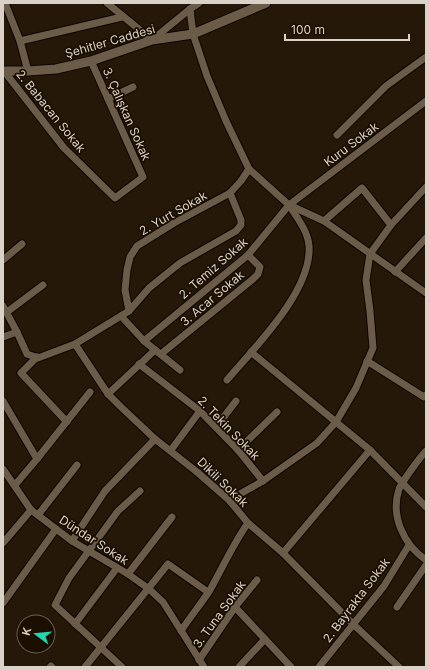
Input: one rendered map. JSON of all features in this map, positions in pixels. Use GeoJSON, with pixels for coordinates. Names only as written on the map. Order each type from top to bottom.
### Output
{"type":"FeatureCollection","features":[{"type":"Feature","properties":{"kind":"street"},"geometry":{"type":"LineString","coordinates":[[5,3],[20,41],[28,71]]}},
{"type":"Feature","properties":{"kind":"street"},"geometry":{"type":"LineString","coordinates":[[107,3],[122,17],[152,40],[197,4]]}},
{"type":"Feature","properties":{"kind":"street","name":"Şehitler Caddesi"},"geometry":{"type":"LineString","coordinates":[[4,71],[56,69],[91,61],[152,40],[193,34],[266,3]]}},
{"type":"Feature","properties":{"kind":"street"},"geometry":{"type":"LineString","coordinates":[[190,9],[193,34],[207,76],[226,121],[249,169],[289,205],[302,225],[309,245],[308,263],[298,289],[279,318],[227,380]]}},
{"type":"Feature","properties":{"kind":"street"},"geometry":{"type":"LineString","coordinates":[[20,41],[122,17]]}},
{"type":"Feature","properties":{"kind":"street"},"geometry":{"type":"LineString","coordinates":[[337,136],[386,86],[426,57]]}},
{"type":"Feature","properties":{"kind":"street","name":"3. Çalışkan Sokak"},"geometry":{"type":"LineString","coordinates":[[91,61],[143,177]]}},
{"type":"Feature","properties":{"kind":"street","name":"2. Babacan Sokak"},"geometry":{"type":"LineString","coordinates":[[4,71],[64,148],[115,198],[143,177]]}},
{"type":"Feature","properties":{"kind":"street"},"geometry":{"type":"LineString","coordinates":[[108,100],[133,87]]}},
{"type":"Feature","properties":{"kind":"street","name":"Kuru Sokak"},"geometry":{"type":"LineString","coordinates":[[289,205],[426,101]]}},
{"type":"Feature","properties":{"kind":"street","name":"2. Yurt Sokak"},"geometry":{"type":"LineString","coordinates":[[129,311],[125,290],[127,270],[130,257],[137,246],[230,193],[249,169]]}},
{"type":"Feature","properties":{"kind":"street"},"geometry":{"type":"LineString","coordinates":[[229,500],[263,481],[317,443],[336,422],[356,388],[373,348],[366,280],[370,254],[391,225],[426,187]]}},
{"type":"Feature","properties":{"kind":"street"},"geometry":{"type":"LineString","coordinates":[[324,221],[362,188],[391,225]]}},
{"type":"Feature","properties":{"kind":"street"},"geometry":{"type":"LineString","coordinates":[[44,285],[5,309],[27,354],[38,358],[75,344],[129,311],[149,288],[180,263],[236,231],[241,226],[241,220],[230,193]]}},
{"type":"Feature","properties":{"kind":"street"},"geometry":{"type":"LineString","coordinates":[[289,205],[324,221],[426,293]]}},
{"type":"Feature","properties":{"kind":"street","name":"2. Temiz Sokak"},"geometry":{"type":"LineString","coordinates":[[144,341],[248,255],[289,205]]}},
{"type":"Feature","properties":{"kind":"street"},"geometry":{"type":"LineString","coordinates":[[395,272],[426,238]]}},
{"type":"Feature","properties":{"kind":"street"},"geometry":{"type":"LineString","coordinates":[[3,260],[22,244]]}},
{"type":"Feature","properties":{"kind":"street","name":"3. Acar Sokak"},"geometry":{"type":"LineString","coordinates":[[158,352],[258,274],[260,267],[248,255]]}},
{"type":"Feature","properties":{"kind":"street"},"geometry":{"type":"LineString","coordinates":[[121,316],[144,341],[180,370]]}},
{"type":"Feature","properties":{"kind":"street"},"geometry":{"type":"LineString","coordinates":[[3,337],[17,332]]}},
{"type":"Feature","properties":{"kind":"street","name":"Dikili Sokak"},"geometry":{"type":"LineString","coordinates":[[75,344],[108,394],[121,407],[229,500],[248,523],[283,553],[354,625],[399,667]]}},
{"type":"Feature","properties":{"kind":"street"},"geometry":{"type":"LineString","coordinates":[[108,394],[139,364],[158,352]]}},
{"type":"Feature","properties":{"kind":"street"},"geometry":{"type":"LineString","coordinates":[[251,352],[370,450],[401,486],[426,507]]}},
{"type":"Feature","properties":{"kind":"street"},"geometry":{"type":"LineString","coordinates":[[37,357],[21,373],[67,422]]}},
{"type":"Feature","properties":{"kind":"street"},"geometry":{"type":"LineString","coordinates":[[367,361],[425,396]]}},
{"type":"Feature","properties":{"kind":"street","name":"2. Tekin Sokak"},"geometry":{"type":"LineString","coordinates":[[139,364],[200,411],[238,450],[263,481]]}},
{"type":"Feature","properties":{"kind":"street"},"geometry":{"type":"LineString","coordinates":[[15,485],[90,392]]}},
{"type":"Feature","properties":{"kind":"street"},"geometry":{"type":"LineString","coordinates":[[3,401],[37,459]]}},
{"type":"Feature","properties":{"kind":"street"},"geometry":{"type":"LineString","coordinates":[[216,427],[236,401]]}},
{"type":"Feature","properties":{"kind":"street"},"geometry":{"type":"LineString","coordinates":[[171,450],[200,411]]}},
{"type":"Feature","properties":{"kind":"street"},"geometry":{"type":"LineString","coordinates":[[238,450],[277,412]]}},
{"type":"Feature","properties":{"kind":"street"},"geometry":{"type":"LineString","coordinates":[[72,541],[105,491],[156,438]]}},
{"type":"Feature","properties":{"kind":"street"},"geometry":{"type":"LineString","coordinates":[[283,553],[370,450]]}},
{"type":"Feature","properties":{"kind":"street"},"geometry":{"type":"LineString","coordinates":[[426,451],[401,486],[397,504],[398,520],[409,545],[418,555],[426,560]]}},
{"type":"Feature","properties":{"kind":"street"},"geometry":{"type":"LineString","coordinates":[[38,515],[77,465]]}},
{"type":"Feature","properties":{"kind":"street","name":"Dündar Sokak"},"geometry":{"type":"LineString","coordinates":[[3,469],[31,510],[72,541],[128,574],[149,589],[163,602],[204,667]]}},
{"type":"Feature","properties":{"kind":"street"},"geometry":{"type":"LineString","coordinates":[[122,667],[55,605],[69,578],[118,511],[140,491]]}},
{"type":"Feature","properties":{"kind":"street"},"geometry":{"type":"LineString","coordinates":[[3,543],[31,510]]}},
{"type":"Feature","properties":{"kind":"street"},"geometry":{"type":"LineString","coordinates":[[128,574],[172,517]]}},
{"type":"Feature","properties":{"kind":"street"},"geometry":{"type":"LineString","coordinates":[[181,631],[208,592],[236,539],[248,523]]}},
{"type":"Feature","properties":{"kind":"street"},"geometry":{"type":"LineString","coordinates":[[3,603],[56,529]]}},
{"type":"Feature","properties":{"kind":"street","name":"2. Bayrakta Sokak"},"geometry":{"type":"LineString","coordinates":[[319,667],[384,586],[409,545]]}},
{"type":"Feature","properties":{"kind":"street"},"geometry":{"type":"LineString","coordinates":[[87,666],[100,647],[168,564],[208,592]]}},
{"type":"Feature","properties":{"kind":"street"},"geometry":{"type":"LineString","coordinates":[[397,607],[426,565]]}},
{"type":"Feature","properties":{"kind":"street"},"geometry":{"type":"LineString","coordinates":[[75,624],[117,568]]}},
{"type":"Feature","properties":{"kind":"street","name":"3. Tuna Sokak"},"geometry":{"type":"LineString","coordinates":[[199,660],[235,607],[257,580]]}},
{"type":"Feature","properties":{"kind":"street"},"geometry":{"type":"LineString","coordinates":[[235,607],[291,667]]}},
{"type":"Feature","properties":{"kind":"street"},"geometry":{"type":"LineString","coordinates":[[239,667],[265,639]]}}]}
